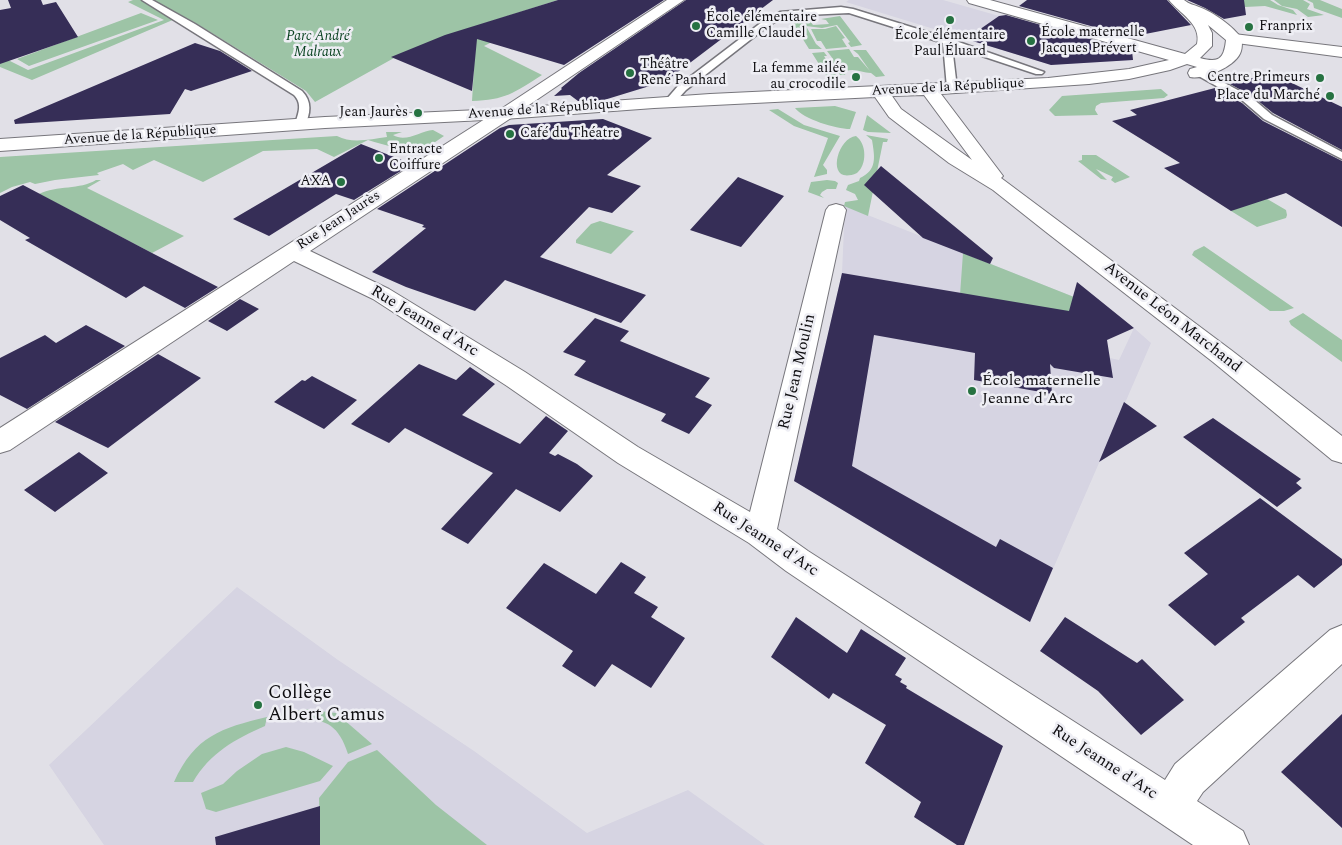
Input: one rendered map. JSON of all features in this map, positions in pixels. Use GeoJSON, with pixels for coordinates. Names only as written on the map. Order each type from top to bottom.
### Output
{"type":"FeatureCollection","features":[{"type":"Feature","properties":{"kind":"street","name":"Rue Jean Jaurès"},"geometry":{"type":"LineString","coordinates":[[0,442],[677,0]]}},
{"type":"Feature","properties":{"kind":"street"},"geometry":{"type":"LineString","coordinates":[[974,0],[1214,67],[1231,56],[1234,39]]}},
{"type":"Feature","properties":{"kind":"street","name":"Avenue de la République"},"geometry":{"type":"LineString","coordinates":[[0,145],[300,124],[505,114],[670,101],[952,88],[1088,79],[1150,71],[1196,55],[1206,43],[1205,34],[1199,23],[1177,0]]}},
{"type":"Feature","properties":{"kind":"street"},"geometry":{"type":"LineString","coordinates":[[1177,0],[1217,24],[1234,39],[1342,52]]}},
{"type":"Feature","properties":{"kind":"street","name":"Avenue de la République"},"geometry":{"type":"LineString","coordinates":[[1088,79],[1152,80],[1198,72],[1214,67]]}},
{"type":"Feature","properties":{"kind":"street","name":"Avenue Léon Marchand"},"geometry":{"type":"LineString","coordinates":[[929,89],[1000,186]]}},
{"type":"Feature","properties":{"kind":"street","name":"Avenue Léon Marchand"},"geometry":{"type":"LineString","coordinates":[[880,91],[896,113],[956,159],[1000,186],[1222,356],[1342,452]]}},
{"type":"Feature","properties":{"kind":"street","name":"Rue Jean Moulin"},"geometry":{"type":"LineString","coordinates":[[760,534],[836,210]]}},
{"type":"Feature","properties":{"kind":"street","name":"Rue Jeanne d'Arc"},"geometry":{"type":"LineString","coordinates":[[292,252],[381,294],[516,379],[628,455],[760,534],[797,561],[1229,845]]}},
{"type":"Feature","properties":{"kind":"street"},"geometry":{"type":"LineString","coordinates":[[1171,807],[1189,778],[1342,641]]}},
{"type":"Feature","properties":{"kind":"lane"},"geometry":{"type":"LineString","coordinates":[[146,0],[192,26],[303,97],[305,104],[300,124]]}},
{"type":"Feature","properties":{"kind":"lane"},"geometry":{"type":"LineString","coordinates":[[670,101],[682,88],[765,24],[783,14],[850,11],[1038,72]]}},
{"type":"Feature","properties":{"kind":"lane"},"geometry":{"type":"LineString","coordinates":[[947,42],[952,88]]}},
{"type":"Feature","properties":{"kind":"lane"},"geometry":{"type":"LineString","coordinates":[[1198,72],[1247,99],[1268,117],[1342,156]]}},
{"type":"Feature","properties":{"kind":"shaded area"},"geometry":{"type":"Polygon","coordinates":[[[849,0],[943,0],[1132,54],[1133,60],[1051,65],[846,2],[849,0]]]}},
{"type":"Feature","properties":{"kind":"shaded area","name":"École maternelle Jeanne d'Arc"},"geometry":{"type":"Polygon","coordinates":[[[845,206],[1074,297],[1103,334],[1110,358],[1119,360],[1134,328],[1151,343],[1030,622],[794,481],[842,273],[845,206]]]}},
{"type":"Feature","properties":{"kind":"shaded area","name":"Collège Albert Camus"},"geometry":{"type":"Polygon","coordinates":[[[237,587],[338,660],[474,751],[587,833],[688,790],[765,845],[104,845],[49,765],[237,587]]]}},
{"type":"Feature","properties":{"kind":"green space"},"geometry":{"type":"Polygon","coordinates":[[[141,0],[175,19],[32,80],[0,67],[0,56],[28,70],[164,20],[128,2],[141,0]]]}},
{"type":"Feature","properties":{"kind":"green space","name":"Parc André Malraux"},"geometry":{"type":"Polygon","coordinates":[[[153,0],[558,0],[473,27],[498,39],[484,46],[542,75],[509,94],[493,99],[472,101],[474,68],[394,58],[315,102],[306,91],[194,22],[153,0]]]}},
{"type":"Feature","properties":{"kind":"green space"},"geometry":{"type":"Polygon","coordinates":[[[1234,0],[1270,0],[1293,10],[1297,15],[1265,6],[1245,7],[1234,0]]]}},
{"type":"Feature","properties":{"kind":"green space"},"geometry":{"type":"Polygon","coordinates":[[[1274,0],[1303,0],[1310,4],[1307,9],[1324,15],[1308,17],[1297,9],[1282,6],[1274,0]]]}},
{"type":"Feature","properties":{"kind":"green space"},"geometry":{"type":"Polygon","coordinates":[[[1307,0],[1320,0],[1342,9],[1342,18],[1314,8],[1313,3],[1307,0]]]}},
{"type":"Feature","properties":{"kind":"green space"},"geometry":{"type":"Polygon","coordinates":[[[141,13],[158,20],[29,66],[17,59],[141,13]]]}},
{"type":"Feature","properties":{"kind":"green space"},"geometry":{"type":"Polygon","coordinates":[[[840,16],[862,45],[851,47],[848,43],[850,42],[837,25],[822,28],[806,26],[816,44],[822,49],[809,49],[791,20],[811,19],[814,20],[810,21],[813,25],[829,24],[826,20],[821,19],[840,16]]]}},
{"type":"Feature","properties":{"kind":"green space"},"geometry":{"type":"Polygon","coordinates":[[[836,26],[845,38],[842,39],[847,47],[826,49],[821,41],[817,41],[811,29],[825,29],[836,26]]]}},
{"type":"Feature","properties":{"kind":"green space"},"geometry":{"type":"Polygon","coordinates":[[[849,49],[854,57],[858,57],[870,71],[853,50],[866,50],[885,76],[876,77],[871,73],[853,70],[846,71],[845,75],[840,75],[829,60],[833,59],[827,51],[849,49]]]}},
{"type":"Feature","properties":{"kind":"green space"},"geometry":{"type":"Polygon","coordinates":[[[824,52],[827,56],[824,56],[839,79],[829,80],[812,53],[824,52]]]}},
{"type":"Feature","properties":{"kind":"green space"},"geometry":{"type":"Polygon","coordinates":[[[1161,89],[1168,95],[1164,98],[1101,103],[1096,106],[1095,110],[1098,115],[1055,116],[1049,110],[1062,96],[1161,89]]]}},
{"type":"Feature","properties":{"kind":"green space"},"geometry":{"type":"Polygon","coordinates":[[[835,106],[856,112],[850,129],[820,123],[805,116],[795,108],[835,106]]]}},
{"type":"Feature","properties":{"kind":"green space"},"geometry":{"type":"Polygon","coordinates":[[[778,109],[804,125],[840,136],[823,165],[827,170],[827,174],[814,177],[828,138],[794,126],[769,110],[778,109]]]}},
{"type":"Feature","properties":{"kind":"green space"},"geometry":{"type":"Polygon","coordinates":[[[867,115],[891,133],[863,130],[867,115]]]}},
{"type":"Feature","properties":{"kind":"green space"},"geometry":{"type":"Polygon","coordinates":[[[433,130],[444,136],[419,153],[368,140],[334,157],[317,149],[263,151],[203,182],[154,160],[133,170],[123,164],[97,173],[99,175],[35,184],[30,182],[12,187],[0,193],[0,157],[337,136],[349,140],[362,140],[387,137],[386,132],[402,132],[393,135],[403,138],[433,130]]]}},
{"type":"Feature","properties":{"kind":"green space"},"geometry":{"type":"Polygon","coordinates":[[[866,135],[888,139],[887,142],[883,142],[868,216],[844,206],[845,202],[858,200],[855,194],[846,190],[848,185],[859,181],[860,178],[866,175],[874,163],[872,140],[866,135]]]}},
{"type":"Feature","properties":{"kind":"green space"},"geometry":{"type":"Polygon","coordinates":[[[856,136],[864,149],[863,165],[857,173],[847,176],[837,168],[837,160],[843,145],[849,139],[856,136]]]}},
{"type":"Feature","properties":{"kind":"green space"},"geometry":{"type":"Polygon","coordinates":[[[1082,155],[1096,155],[1130,177],[1115,183],[1111,180],[1113,177],[1096,169],[1107,180],[1101,179],[1078,161],[1082,160],[1082,155]]]}},
{"type":"Feature","properties":{"kind":"green space"},"geometry":{"type":"Polygon","coordinates":[[[101,180],[87,188],[184,236],[152,253],[39,194],[53,189],[83,185],[101,180]]]}},
{"type":"Feature","properties":{"kind":"green space"},"geometry":{"type":"Polygon","coordinates":[[[827,180],[838,183],[836,189],[827,189],[822,192],[820,195],[824,198],[808,192],[811,182],[827,180]]]}},
{"type":"Feature","properties":{"kind":"green space"},"geometry":{"type":"Polygon","coordinates":[[[1257,193],[1286,210],[1286,218],[1257,227],[1231,211],[1257,193]]]}},
{"type":"Feature","properties":{"kind":"green space"},"geometry":{"type":"Polygon","coordinates":[[[600,221],[634,231],[611,254],[576,243],[576,240],[591,224],[600,221]]]}},
{"type":"Feature","properties":{"kind":"green space"},"geometry":{"type":"Polygon","coordinates":[[[1204,246],[1294,308],[1284,311],[1270,311],[1192,255],[1194,251],[1204,246]]]}},
{"type":"Feature","properties":{"kind":"green space"},"geometry":{"type":"Polygon","coordinates":[[[963,253],[1074,297],[1103,334],[959,309],[963,253]]]}},
{"type":"Feature","properties":{"kind":"green space"},"geometry":{"type":"Polygon","coordinates":[[[1303,313],[1342,340],[1342,362],[1291,325],[1289,321],[1303,313]]]}},
{"type":"Feature","properties":{"kind":"green space"},"geometry":{"type":"Polygon","coordinates":[[[304,709],[336,713],[372,744],[348,754],[337,732],[322,722],[303,719],[279,721],[280,715],[304,709]]]}},
{"type":"Feature","properties":{"kind":"green space"},"geometry":{"type":"Polygon","coordinates":[[[267,717],[265,726],[243,736],[215,755],[193,782],[174,782],[191,754],[211,736],[236,725],[267,717]]]}},
{"type":"Feature","properties":{"kind":"green space"},"geometry":{"type":"Polygon","coordinates":[[[286,747],[304,752],[333,766],[320,781],[216,812],[206,809],[201,793],[223,784],[237,771],[262,754],[286,747]]]}},
{"type":"Feature","properties":{"kind":"green space"},"geometry":{"type":"Polygon","coordinates":[[[377,750],[436,805],[487,845],[320,845],[319,798],[348,762],[377,750]]]}},
{"type":"Feature","properties":{"kind":"building"},"geometry":{"type":"Polygon","coordinates":[[[8,0],[41,0],[43,5],[56,2],[78,37],[0,64],[0,10],[11,8],[8,0]]]}},
{"type":"Feature","properties":{"kind":"building"},"geometry":{"type":"Polygon","coordinates":[[[558,0],[664,0],[564,65],[477,39],[472,91],[391,57],[445,35],[558,0]]]}},
{"type":"Feature","properties":{"kind":"building"},"geometry":{"type":"Polygon","coordinates":[[[686,0],[773,0],[666,81],[604,100],[578,101],[570,95],[554,96],[579,73],[686,0]]]}},
{"type":"Feature","properties":{"kind":"building"},"geometry":{"type":"Polygon","coordinates":[[[1027,0],[1167,0],[1191,25],[1130,37],[1019,6],[1027,0]]]}},
{"type":"Feature","properties":{"kind":"building"},"geometry":{"type":"Polygon","coordinates":[[[1187,0],[1244,0],[1246,15],[1224,19],[1187,0]]]}},
{"type":"Feature","properties":{"kind":"building","name":"École maternelle Jacques Prévert"},"geometry":{"type":"Polygon","coordinates":[[[1006,15],[1132,51],[1133,60],[1051,65],[966,39],[999,16],[1006,15]]]}},
{"type":"Feature","properties":{"kind":"building"},"geometry":{"type":"Polygon","coordinates":[[[195,43],[220,51],[252,71],[191,91],[185,89],[170,114],[15,124],[14,120],[195,43]]]}},
{"type":"Feature","properties":{"kind":"building"},"geometry":{"type":"Polygon","coordinates":[[[1271,73],[1342,107],[1342,150],[1273,113],[1252,96],[1230,84],[1271,73]]]}},
{"type":"Feature","properties":{"kind":"building"},"geometry":{"type":"Polygon","coordinates":[[[1215,88],[1242,103],[1263,121],[1342,161],[1342,227],[1286,193],[1231,211],[1164,168],[1180,163],[1112,121],[1137,115],[1130,110],[1215,88]]]}},
{"type":"Feature","properties":{"kind":"building"},"geometry":{"type":"Polygon","coordinates":[[[603,119],[652,138],[607,175],[641,186],[612,213],[589,207],[540,257],[646,295],[621,323],[505,280],[475,311],[406,287],[372,272],[426,228],[422,227],[424,225],[377,209],[500,128],[509,125],[603,119]]]}},
{"type":"Feature","properties":{"kind":"building"},"geometry":{"type":"Polygon","coordinates":[[[361,144],[412,164],[354,200],[336,194],[269,236],[233,219],[361,144]]]}},
{"type":"Feature","properties":{"kind":"building"},"geometry":{"type":"Polygon","coordinates":[[[881,166],[993,258],[990,264],[923,238],[864,185],[881,166]]]}},
{"type":"Feature","properties":{"kind":"building"},"geometry":{"type":"Polygon","coordinates":[[[738,177],[784,196],[741,247],[690,230],[738,177]]]}},
{"type":"Feature","properties":{"kind":"building"},"geometry":{"type":"Polygon","coordinates":[[[23,185],[218,287],[185,308],[144,286],[126,298],[25,240],[30,238],[0,220],[0,196],[23,185]]]}},
{"type":"Feature","properties":{"kind":"building"},"geometry":{"type":"Polygon","coordinates":[[[842,273],[1069,311],[1077,282],[1134,328],[1107,340],[1113,378],[1054,368],[1050,364],[1052,394],[974,380],[975,353],[874,335],[852,466],[996,547],[1000,539],[1053,568],[1030,622],[794,481],[842,273]]]}},
{"type":"Feature","properties":{"kind":"building"},"geometry":{"type":"Polygon","coordinates":[[[240,299],[259,309],[227,331],[208,321],[240,299]]]}},
{"type":"Feature","properties":{"kind":"building"},"geometry":{"type":"Polygon","coordinates":[[[595,318],[629,331],[620,341],[710,378],[695,397],[712,405],[689,434],[661,421],[666,414],[574,375],[586,361],[563,352],[595,318]]]}},
{"type":"Feature","properties":{"kind":"building"},"geometry":{"type":"Polygon","coordinates":[[[86,325],[125,346],[27,409],[0,395],[0,358],[45,335],[56,343],[86,325]]]}},
{"type":"Feature","properties":{"kind":"building"},"geometry":{"type":"Polygon","coordinates":[[[158,354],[201,378],[108,448],[55,422],[158,354]]]}},
{"type":"Feature","properties":{"kind":"building"},"geometry":{"type":"Polygon","coordinates":[[[419,364],[456,380],[470,367],[495,384],[462,415],[520,444],[546,416],[568,431],[549,453],[555,456],[558,454],[577,464],[593,476],[560,512],[516,489],[468,544],[441,529],[493,473],[405,428],[389,443],[351,424],[419,364]]]}},
{"type":"Feature","properties":{"kind":"building"},"geometry":{"type":"Polygon","coordinates":[[[312,376],[357,400],[324,429],[274,402],[302,380],[305,381],[312,376]]]}},
{"type":"Feature","properties":{"kind":"building"},"geometry":{"type":"Polygon","coordinates":[[[1124,402],[1157,426],[1099,462],[1124,402]]]}},
{"type":"Feature","properties":{"kind":"building"},"geometry":{"type":"Polygon","coordinates":[[[1213,418],[1301,479],[1296,483],[1302,488],[1277,507],[1183,437],[1213,418]]]}},
{"type":"Feature","properties":{"kind":"building"},"geometry":{"type":"Polygon","coordinates":[[[79,452],[108,473],[55,512],[24,490],[79,452]]]}},
{"type":"Feature","properties":{"kind":"building"},"geometry":{"type":"Polygon","coordinates":[[[1260,498],[1342,559],[1342,565],[1314,588],[1298,575],[1241,618],[1245,622],[1215,646],[1168,605],[1208,574],[1184,553],[1260,498]]]}},
{"type":"Feature","properties":{"kind":"building"},"geometry":{"type":"Polygon","coordinates":[[[621,562],[646,577],[634,593],[658,607],[651,617],[685,638],[651,688],[612,664],[595,687],[562,666],[573,651],[506,608],[544,563],[596,594],[621,562]]]}},
{"type":"Feature","properties":{"kind":"building"},"geometry":{"type":"Polygon","coordinates":[[[796,617],[847,653],[861,629],[906,658],[895,675],[902,679],[900,682],[907,686],[906,688],[1003,746],[964,845],[957,845],[914,817],[921,802],[865,763],[886,725],[833,693],[829,699],[771,657],[796,617]]]}},
{"type":"Feature","properties":{"kind":"building"},"geometry":{"type":"Polygon","coordinates":[[[1065,617],[1137,663],[1142,659],[1184,700],[1141,735],[1098,691],[1040,651],[1065,617]]]}},
{"type":"Feature","properties":{"kind":"building"},"geometry":{"type":"Polygon","coordinates":[[[1342,714],[1342,828],[1281,772],[1342,714]]]}},
{"type":"Feature","properties":{"kind":"building"},"geometry":{"type":"Polygon","coordinates":[[[320,806],[320,845],[216,845],[215,837],[320,806]]]}},
{"type":"Feature","properties":{"kind":"place","name":"École élémentaire Paul Éluard"},"geometry":{"type":"Point","coordinates":[950,20]}},
{"type":"Feature","properties":{"kind":"place","name":"École élémentaire Camille Claudel"},"geometry":{"type":"Point","coordinates":[696,26]}},
{"type":"Feature","properties":{"kind":"place","name":"Franprix"},"geometry":{"type":"Point","coordinates":[1249,27]}},
{"type":"Feature","properties":{"kind":"place","name":"École maternelle Jacques Prévert"},"geometry":{"type":"Point","coordinates":[1031,41]}},
{"type":"Feature","properties":{"kind":"place","name":"Théâtre René Panhard"},"geometry":{"type":"Point","coordinates":[630,73]}},
{"type":"Feature","properties":{"kind":"place","name":"La femme ailée au crocodile"},"geometry":{"type":"Point","coordinates":[856,77]}},
{"type":"Feature","properties":{"kind":"place","name":"Centre Primeurs"},"geometry":{"type":"Point","coordinates":[1320,78]}},
{"type":"Feature","properties":{"kind":"place","name":"Place du Marché"},"geometry":{"type":"Point","coordinates":[1330,96]}},
{"type":"Feature","properties":{"kind":"place","name":"Jean Jaurès"},"geometry":{"type":"Point","coordinates":[418,113]}},
{"type":"Feature","properties":{"kind":"place","name":"Café du Théatre"},"geometry":{"type":"Point","coordinates":[510,134]}},
{"type":"Feature","properties":{"kind":"place","name":"Entracte Coiffure"},"geometry":{"type":"Point","coordinates":[379,158]}},
{"type":"Feature","properties":{"kind":"place","name":"AXA"},"geometry":{"type":"Point","coordinates":[341,182]}},
{"type":"Feature","properties":{"kind":"place","name":"École maternelle Jeanne d'Arc"},"geometry":{"type":"Point","coordinates":[972,391]}},
{"type":"Feature","properties":{"kind":"place","name":"Collège Albert Camus"},"geometry":{"type":"Point","coordinates":[258,705]}}]}
